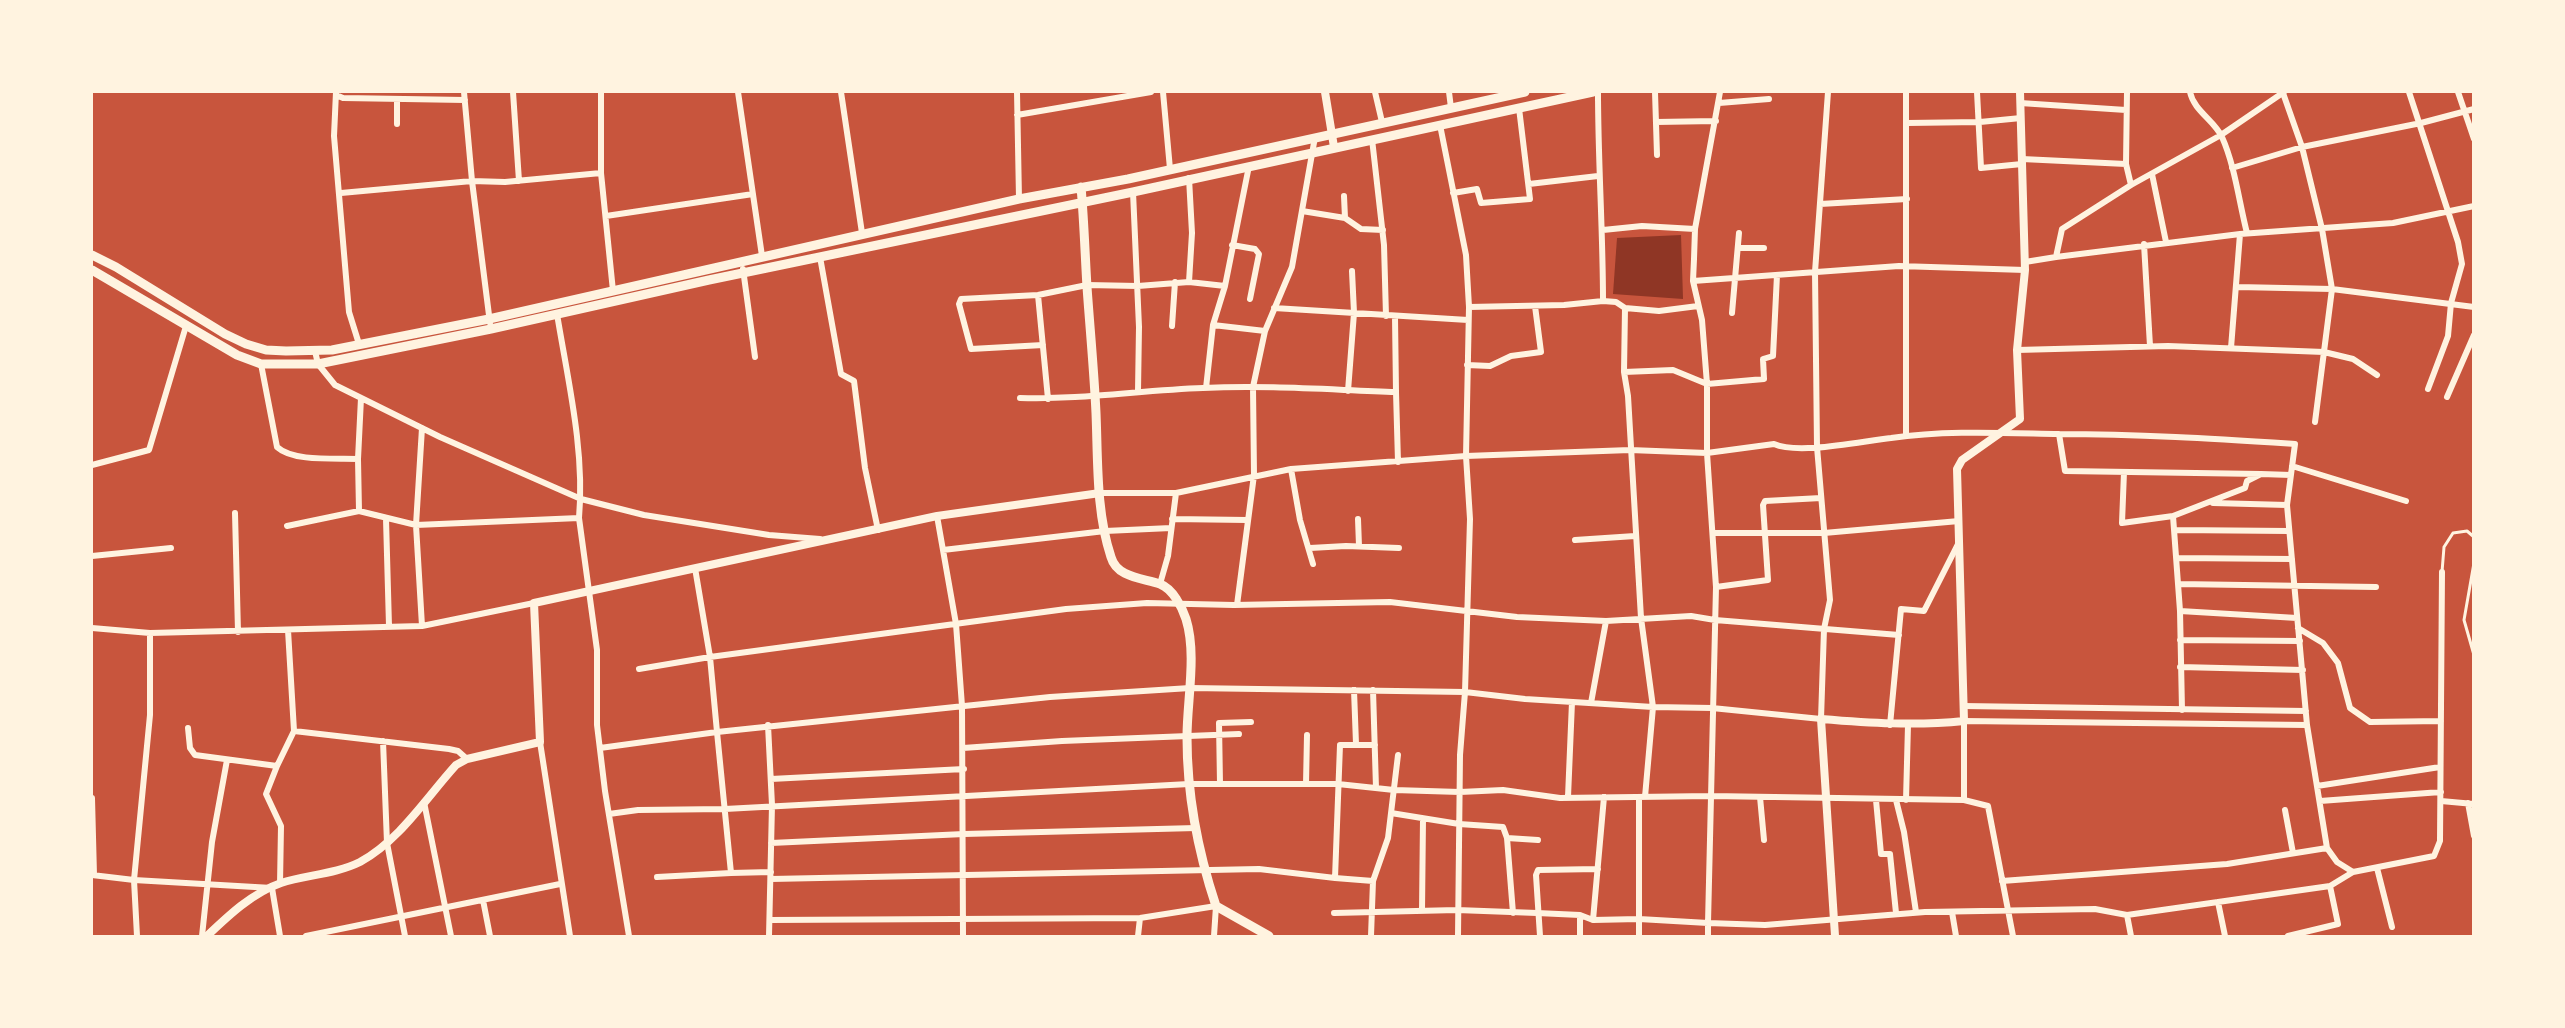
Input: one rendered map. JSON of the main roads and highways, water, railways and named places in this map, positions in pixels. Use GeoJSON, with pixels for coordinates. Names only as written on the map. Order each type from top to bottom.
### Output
{"type":"FeatureCollection","features":[{"type":"Feature","properties":{"kind":"main road"},"geometry":{"type":"LineString","coordinates":[[1325,92],[1334,147]]}},
{"type":"Feature","properties":{"kind":"main road"},"geometry":{"type":"LineString","coordinates":[[92,255],[246,344],[266,350],[315,351],[489,318],[862,233],[1525,92]]}},
{"type":"Feature","properties":{"kind":"main road"},"geometry":{"type":"LineString","coordinates":[[92,270],[226,349],[261,364],[318,364],[1596,92]]}},
{"type":"Feature","properties":{"kind":"main road"},"geometry":{"type":"LineString","coordinates":[[1081,187],[1104,531],[1112,561],[1116,567],[1132,577],[1160,584],[1170,591],[1180,604],[1187,621],[1190,688],[1187,735],[1189,784],[1204,870],[1216,906],[1269,936]]}}]}
